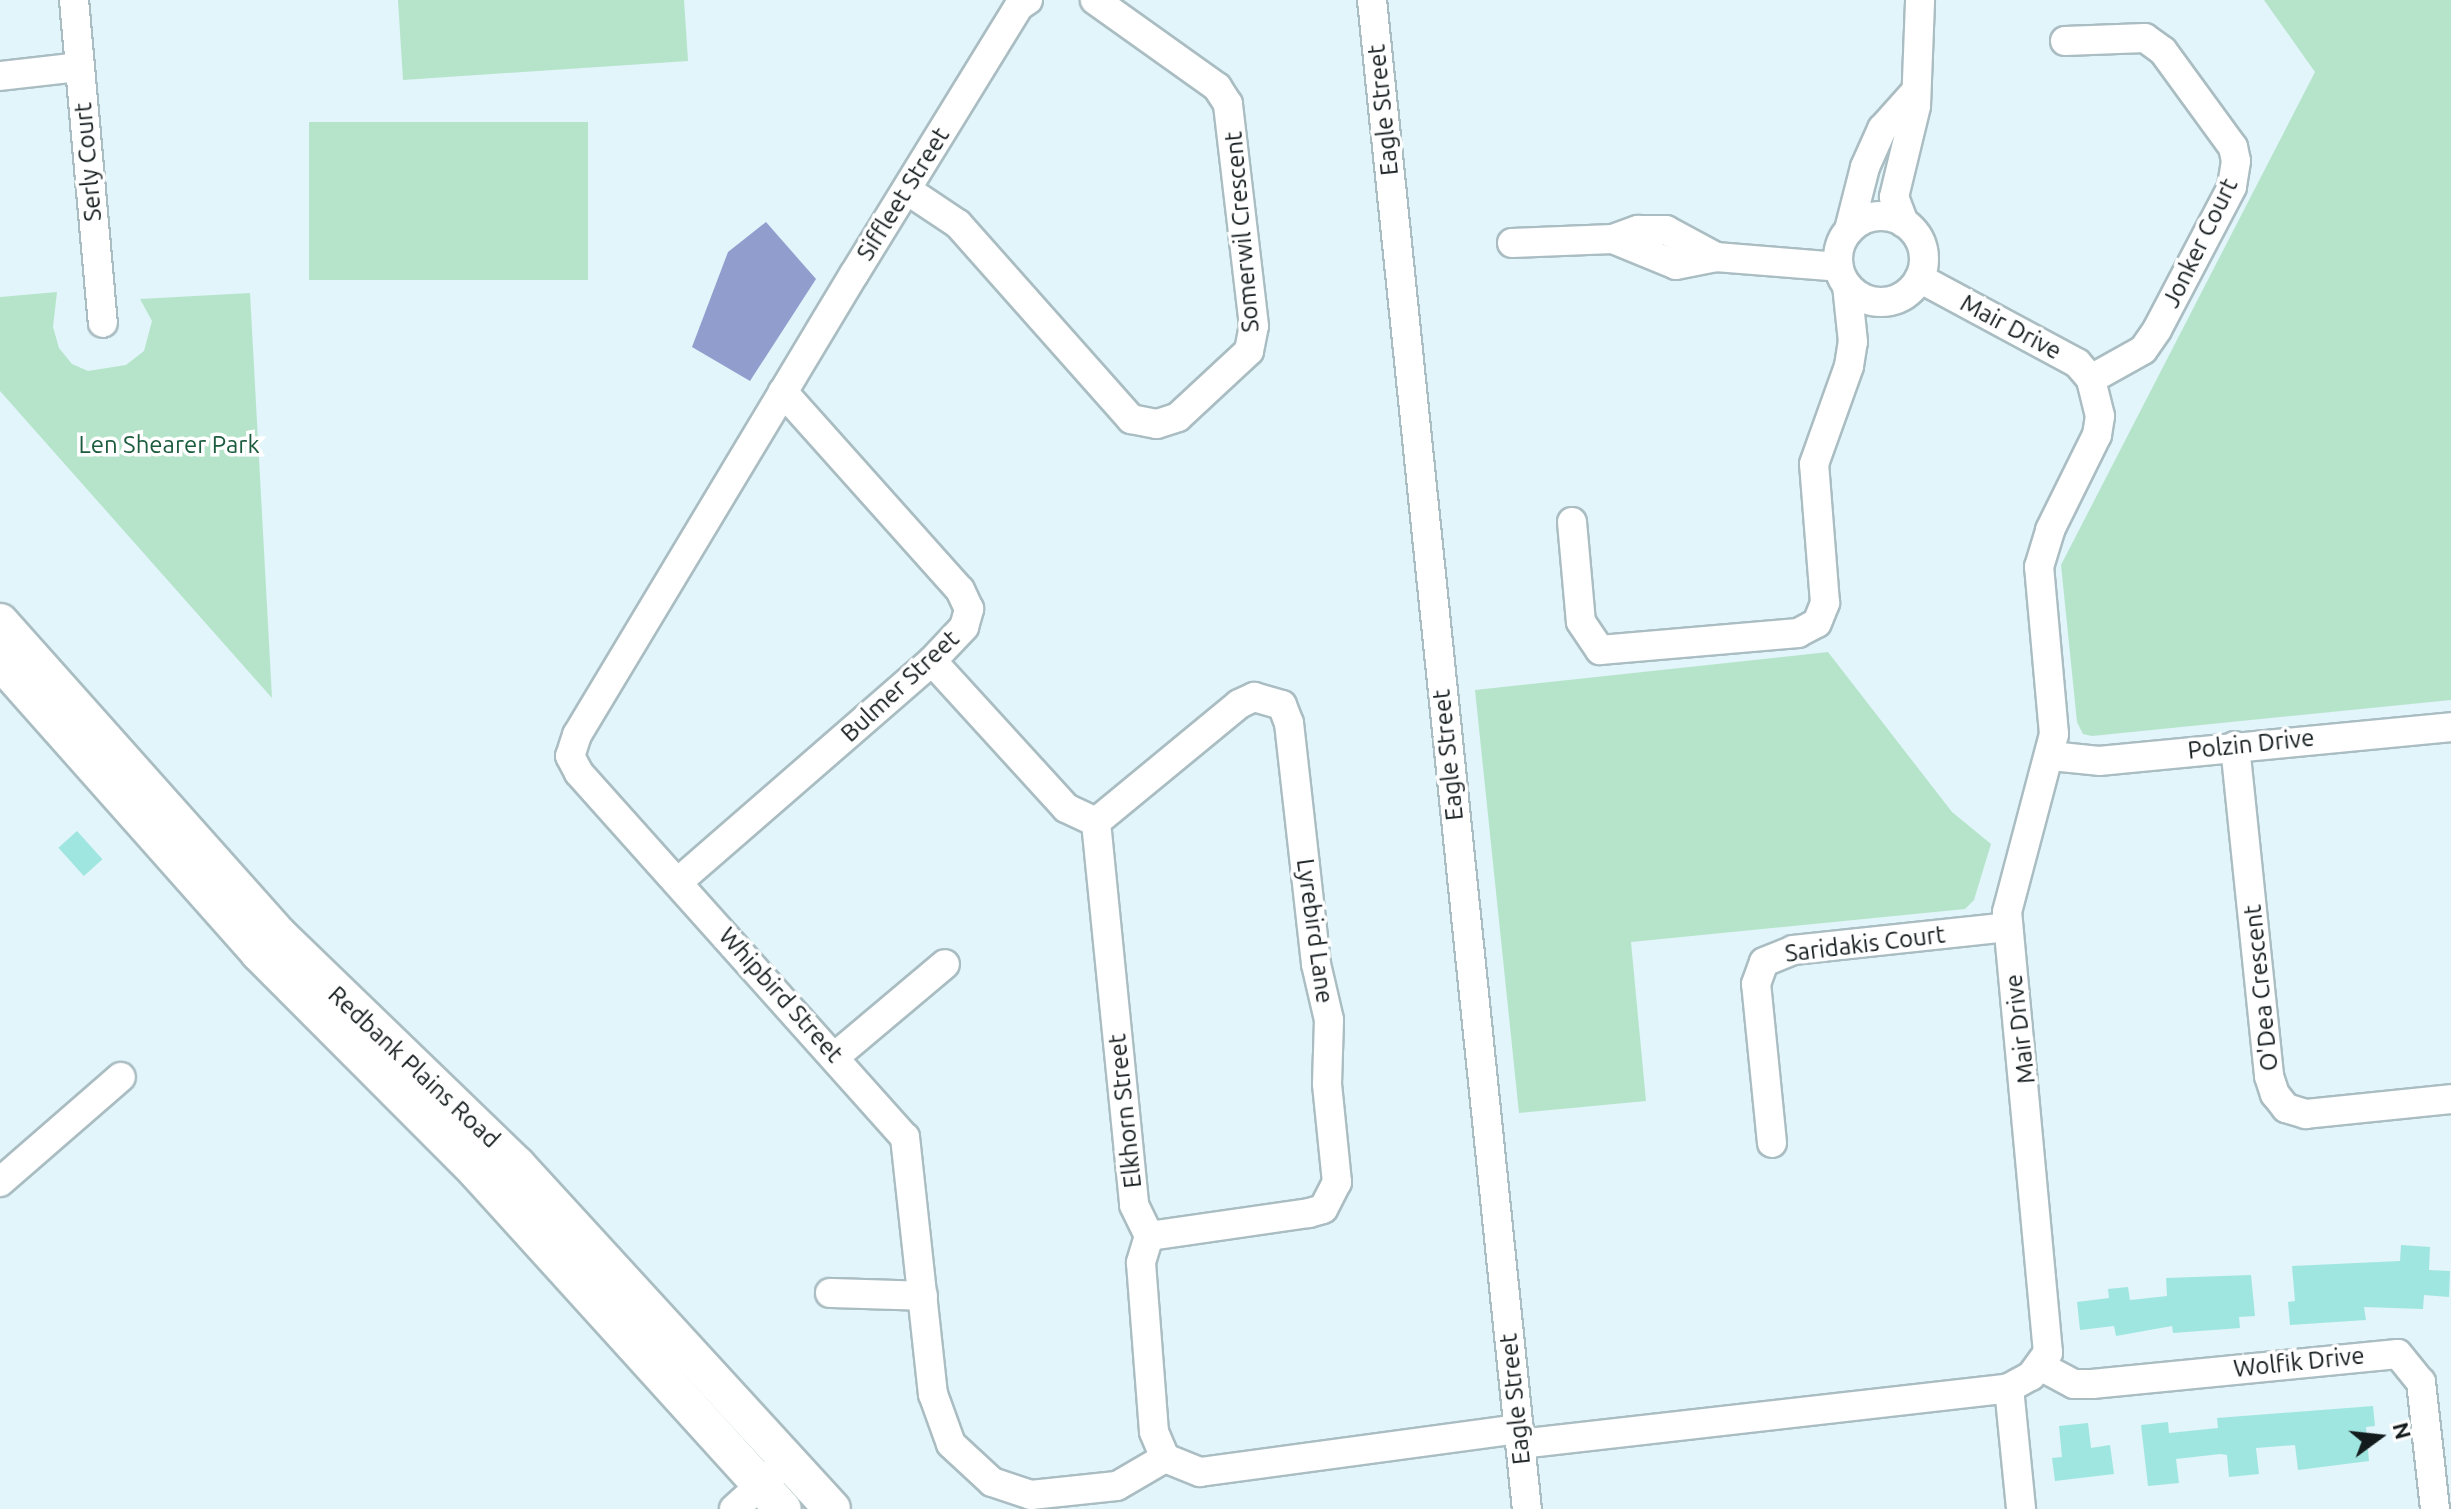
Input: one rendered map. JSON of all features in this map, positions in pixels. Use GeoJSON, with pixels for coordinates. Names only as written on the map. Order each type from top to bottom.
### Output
{"type":"FeatureCollection","features":[{"type":"Feature","properties":{"kind":"main road","name":"Redbank Plains Road"},"geometry":{"type":"LineString","coordinates":[[0,622],[291,948],[494,1140],[832,1509]]}},
{"type":"Feature","properties":{"kind":"main road","name":"Redbank Plains Road"},"geometry":{"type":"LineString","coordinates":[[0,661],[259,953],[467,1162],[772,1497]]}},
{"type":"Feature","properties":{"kind":"street","name":"Serly Court"},"geometry":{"type":"LineString","coordinates":[[74,0],[103,323]]}},
{"type":"Feature","properties":{"kind":"street","name":"Siffleet Street"},"geometry":{"type":"LineString","coordinates":[[783,392],[1019,6],[1028,0]]}},
{"type":"Feature","properties":{"kind":"street","name":"Somerwil Crescent"},"geometry":{"type":"LineString","coordinates":[[907,190],[958,224],[1131,419],[1157,424],[1178,417],[1249,351],[1254,326],[1228,104],[1217,87],[1095,0]]}},
{"type":"Feature","properties":{"kind":"street","name":"Eagle Street"},"geometry":{"type":"LineString","coordinates":[[1372,0],[1527,1509]]}},
{"type":"Feature","properties":{"kind":"street"},"geometry":{"type":"LineString","coordinates":[[1853,342],[1891,301],[1919,278],[1922,249],[1904,223],[1894,197],[1916,91],[1920,0]]}},
{"type":"Feature","properties":{"kind":"street","name":"Jonker Court"},"geometry":{"type":"LineString","coordinates":[[2065,41],[2145,38],[2163,51],[2233,147],[2236,161],[2232,187],[2157,330],[2143,350],[2091,379]]}},
{"type":"Feature","properties":{"kind":"street"},"geometry":{"type":"LineString","coordinates":[[0,76],[79,67]]}},
{"type":"Feature","properties":{"kind":"street"},"geometry":{"type":"LineString","coordinates":[[1572,522],[1581,622],[1600,650],[1809,629],[1823,615],[1825,603],[1814,464],[1845,380],[1853,342],[1840,247],[1849,230],[1865,167],[1882,129],[1916,91]]}},
{"type":"Feature","properties":{"kind":"street"},"geometry":{"type":"LineString","coordinates":[[1849,230],[1875,216],[1904,223]]}},
{"type":"Feature","properties":{"kind":"street"},"geometry":{"type":"LineString","coordinates":[[1512,243],[1613,239],[1638,230],[1666,230],[1716,257],[1843,276],[1871,301],[1891,301]]}},
{"type":"Feature","properties":{"kind":"street","name":"Mair Drive"},"geometry":{"type":"LineString","coordinates":[[1919,278],[2062,353],[2091,379],[2100,416],[2097,435],[2050,530],[2039,567],[2054,734],[2051,756],[2012,882],[2008,927],[2049,1333],[2040,1366]]}},
{"type":"Feature","properties":{"kind":"street","name":"Bulmer Street"},"geometry":{"type":"LineString","coordinates":[[678,882],[932,661],[964,627],[969,609],[960,590],[783,392]]}},
{"type":"Feature","properties":{"kind":"street","name":"Whipbird Street"},"geometry":{"type":"LineString","coordinates":[[783,392],[577,735],[570,756],[579,773],[837,1055],[905,1137],[939,1421],[951,1444],[992,1482],[1031,1495],[1068,1494],[1117,1486],[1165,1458]]}},
{"type":"Feature","properties":{"kind":"street"},"geometry":{"type":"LineString","coordinates":[[932,661],[1066,808],[1096,822]]}},
{"type":"Feature","properties":{"kind":"street","name":"Lyrebird Lane"},"geometry":{"type":"LineString","coordinates":[[1096,822],[1239,704],[1254,697],[1282,705],[1289,723],[1316,964],[1330,1030],[1327,1084],[1337,1182],[1323,1209],[1149,1236]]}},
{"type":"Feature","properties":{"kind":"street","name":"Polzin Drive"},"geometry":{"type":"LineString","coordinates":[[2051,756],[2099,761],[2451,727]]}},
{"type":"Feature","properties":{"kind":"street","name":"O'Dea Crescent"},"geometry":{"type":"LineString","coordinates":[[2235,746],[2269,1076],[2275,1094],[2286,1108],[2306,1114],[2451,1099]]}},
{"type":"Feature","properties":{"kind":"street","name":"Elkhorn Street"},"geometry":{"type":"LineString","coordinates":[[1096,822],[1134,1205],[1149,1236]]}},
{"type":"Feature","properties":{"kind":"street","name":"Saridakis Court"},"geometry":{"type":"LineString","coordinates":[[1772,1143],[1756,984],[1764,962],[1793,950],[2008,927]]}},
{"type":"Feature","properties":{"kind":"street"},"geometry":{"type":"LineString","coordinates":[[837,1055],[945,964]]}},
{"type":"Feature","properties":{"kind":"street"},"geometry":{"type":"LineString","coordinates":[[0,1182],[121,1077]]}},
{"type":"Feature","properties":{"kind":"street"},"geometry":{"type":"LineString","coordinates":[[1149,1236],[1141,1263],[1154,1432],[1165,1458],[1200,1472],[2009,1388],[2040,1366]]}},
{"type":"Feature","properties":{"kind":"street"},"geometry":{"type":"LineString","coordinates":[[830,1293],[923,1296]]}},
{"type":"Feature","properties":{"kind":"street","name":"Wolfik Drive"},"geometry":{"type":"LineString","coordinates":[[2040,1366],[2074,1384],[2092,1384],[2398,1354],[2421,1382],[2435,1509]]}},
{"type":"Feature","properties":{"kind":"street"},"geometry":{"type":"LineString","coordinates":[[2009,1388],[2021,1509]]}},
{"type":"Feature","properties":{"kind":"street"},"geometry":{"type":"LineString","coordinates":[[734,1509],[772,1497],[788,1460]]}},
{"type":"Feature","properties":{"kind":"green space"},"geometry":{"type":"Polygon","coordinates":[[[398,0],[684,0],[688,61],[403,80],[398,0]]]}},
{"type":"Feature","properties":{"kind":"green space"},"geometry":{"type":"Polygon","coordinates":[[[2264,0],[2451,0],[2451,700],[2092,736],[2083,734],[2077,722],[2061,565],[2315,72],[2264,0]]]}},
{"type":"Feature","properties":{"kind":"green space"},"geometry":{"type":"Polygon","coordinates":[[[309,122],[588,122],[588,280],[309,280],[309,122]]]}},
{"type":"Feature","properties":{"kind":"green space","name":"Len Shearer Park"},"geometry":{"type":"Polygon","coordinates":[[[57,292],[53,327],[59,348],[72,364],[88,371],[126,365],[144,351],[152,321],[140,299],[250,293],[272,698],[0,391],[0,297],[57,292]]]}},
{"type":"Feature","properties":{"kind":"green space"},"geometry":{"type":"Polygon","coordinates":[[[1828,652],[1952,812],[1991,844],[1974,900],[1965,909],[1631,942],[1646,1101],[1519,1113],[1475,690],[1828,652]]]}},
{"type":"Feature","properties":{"kind":"water"},"geometry":{"type":"Polygon","coordinates":[[[766,222],[816,279],[750,381],[692,347],[728,252],[766,222]]]}},
{"type":"Feature","properties":{"kind":"building"},"geometry":{"type":"Polygon","coordinates":[[[77,831],[102,859],[84,876],[58,848],[77,831]]]}},
{"type":"Feature","properties":{"kind":"building"},"geometry":{"type":"Polygon","coordinates":[[[2401,1245],[2430,1247],[2429,1270],[2450,1271],[2449,1297],[2424,1295],[2423,1309],[2364,1307],[2366,1320],[2290,1325],[2288,1302],[2295,1301],[2292,1266],[2400,1261],[2401,1245]]]}},
{"type":"Feature","properties":{"kind":"building"},"geometry":{"type":"Polygon","coordinates":[[[2251,1275],[2255,1316],[2239,1317],[2240,1328],[2173,1333],[2172,1326],[2116,1336],[2114,1326],[2080,1330],[2077,1302],[2109,1298],[2108,1289],[2128,1287],[2130,1300],[2167,1296],[2166,1278],[2251,1275]]]}},
{"type":"Feature","properties":{"kind":"building"},"geometry":{"type":"Polygon","coordinates":[[[2373,1406],[2375,1426],[2366,1427],[2369,1461],[2298,1470],[2295,1445],[2256,1448],[2259,1474],[2229,1477],[2227,1455],[2220,1454],[2176,1459],[2179,1483],[2148,1486],[2141,1425],[2168,1422],[2169,1433],[2218,1428],[2217,1418],[2373,1406]]]}},
{"type":"Feature","properties":{"kind":"building"},"geometry":{"type":"Polygon","coordinates":[[[2088,1423],[2091,1448],[2110,1445],[2114,1474],[2055,1481],[2052,1458],[2062,1457],[2059,1426],[2088,1423]]]}}]}
